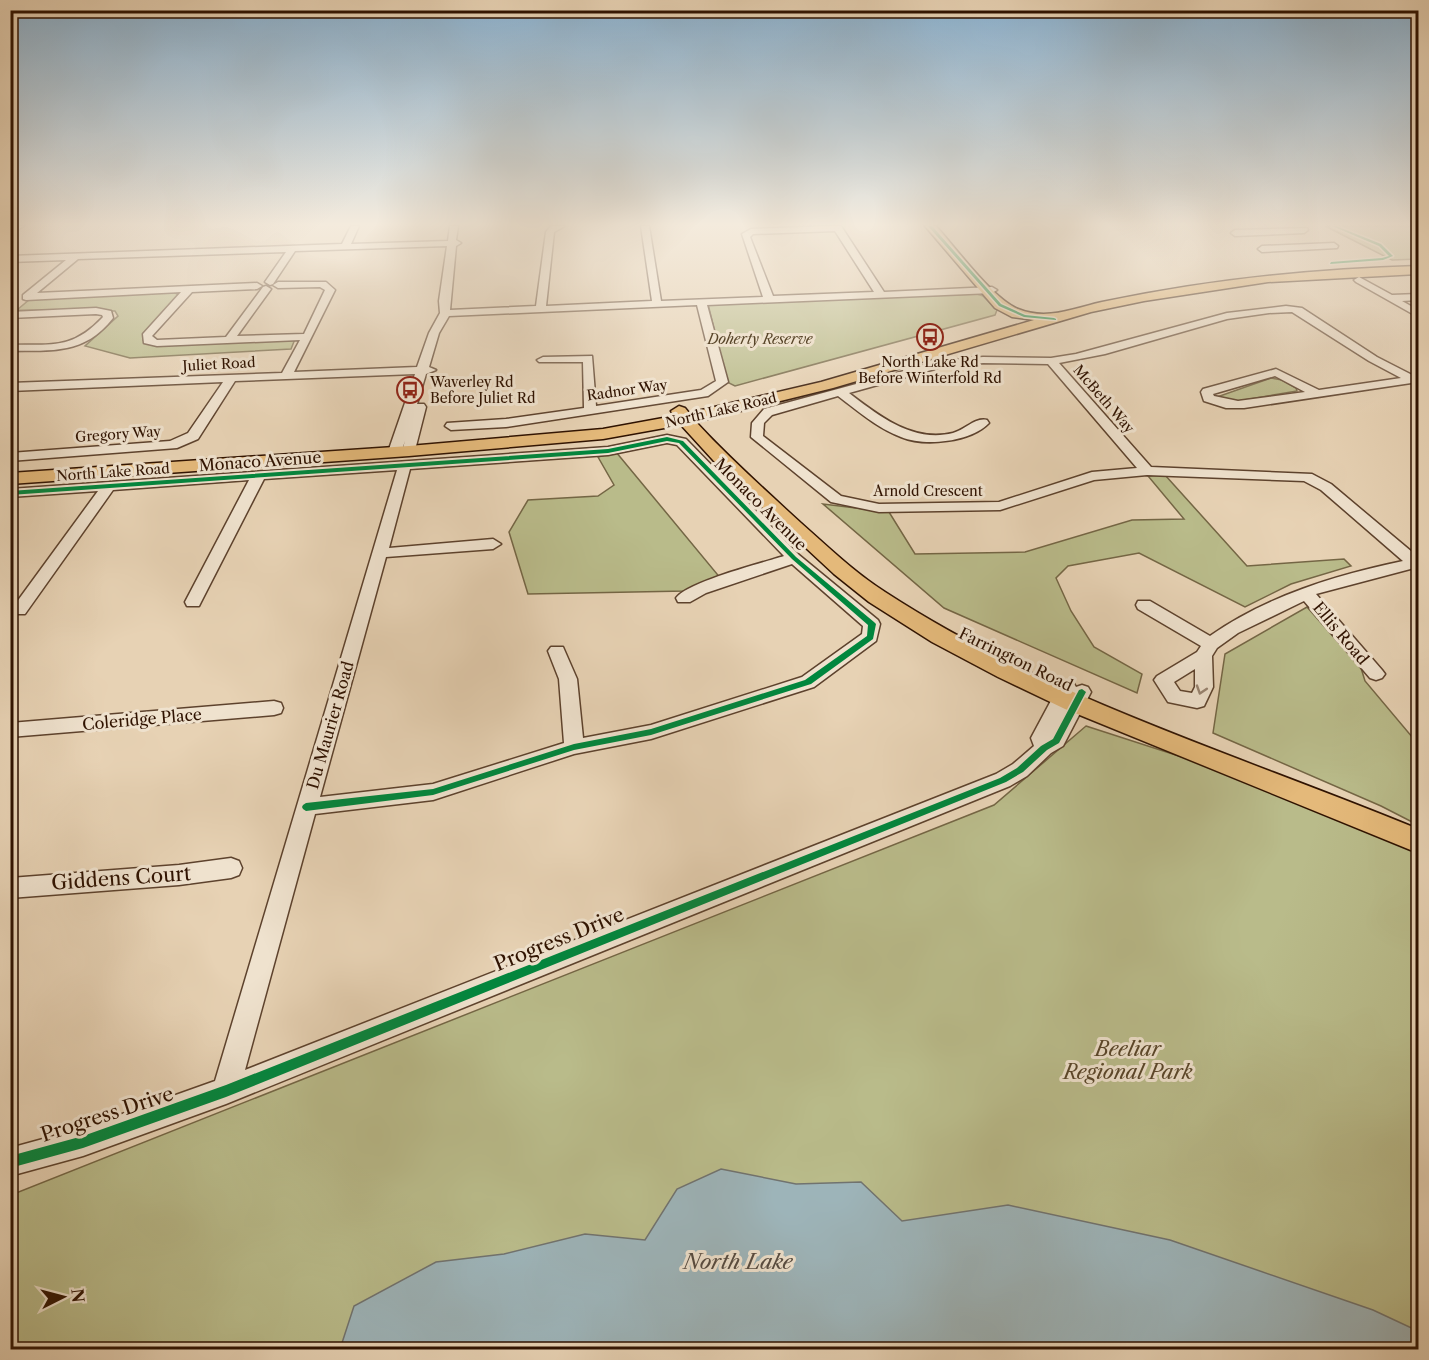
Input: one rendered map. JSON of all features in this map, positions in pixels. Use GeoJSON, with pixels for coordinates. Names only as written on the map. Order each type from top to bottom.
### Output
{"type":"FeatureCollection","features":[{"type":"Feature","properties":{"kind":"main road","name":"North Lake Road"},"geometry":{"type":"LineString","coordinates":[[1051,314],[1115,292],[1130,289]]}},
{"type":"Feature","properties":{"kind":"main road","name":"North Lake Road"},"geometry":{"type":"LineString","coordinates":[[10,479],[571,437],[659,424],[687,413],[807,376],[987,326],[1017,315],[1051,314],[1184,289]]}},
{"type":"Feature","properties":{"kind":"main road"},"geometry":{"type":"LineString","coordinates":[[989,290],[1000,305],[1017,315],[1051,314]]}},
{"type":"Feature","properties":{"kind":"main road","name":"North Lake Road"},"geometry":{"type":"LineString","coordinates":[[10,465],[404,449],[599,422],[687,413],[833,388],[1017,315]]}},
{"type":"Feature","properties":{"kind":"main road"},"geometry":{"type":"LineString","coordinates":[[781,500],[722,440],[717,431],[718,427],[733,418],[833,388]]}},
{"type":"Feature","properties":{"kind":"main road","name":"Farrington Road"},"geometry":{"type":"LineString","coordinates":[[687,413],[751,488],[847,574],[876,596],[964,651],[1003,672],[1268,764],[1357,802],[1419,832]]}},
{"type":"Feature","properties":{"kind":"main road","name":"Farrington Road"},"geometry":{"type":"LineString","coordinates":[[687,413],[847,562],[871,582],[915,612],[1072,695],[1222,764],[1351,812],[1419,842]]}},
{"type":"Feature","properties":{"kind":"main road"},"geometry":{"type":"LineString","coordinates":[[659,424],[691,433],[733,474],[751,488]]}},
{"type":"Feature","properties":{"kind":"street"},"geometry":{"type":"LineString","coordinates":[[10,309],[35,289]]}},
{"type":"Feature","properties":{"kind":"street"},"geometry":{"type":"LineString","coordinates":[[27,296],[178,289]]}},
{"type":"Feature","properties":{"kind":"street"},"geometry":{"type":"LineString","coordinates":[[189,289],[147,336],[148,341],[157,344],[306,337]]}},
{"type":"Feature","properties":{"kind":"street"},"geometry":{"type":"LineString","coordinates":[[229,340],[265,289]]}},
{"type":"Feature","properties":{"kind":"street"},"geometry":{"type":"LineString","coordinates":[[286,376],[326,300],[328,289]]}},
{"type":"Feature","properties":{"kind":"street"},"geometry":{"type":"LineString","coordinates":[[446,289],[444,301],[448,313],[989,290]]}},
{"type":"Feature","properties":{"kind":"street"},"geometry":{"type":"LineString","coordinates":[[541,309],[543,289]]}},
{"type":"Feature","properties":{"kind":"street"},"geometry":{"type":"LineString","coordinates":[[655,289],[657,304]]}},
{"type":"Feature","properties":{"kind":"street"},"geometry":{"type":"LineString","coordinates":[[765,289],[769,300]]}},
{"type":"Feature","properties":{"kind":"street"},"geometry":{"type":"LineString","coordinates":[[877,289],[881,295]]}},
{"type":"Feature","properties":{"kind":"street"},"geometry":{"type":"LineString","coordinates":[[1375,289],[1419,314]]}},
{"type":"Feature","properties":{"kind":"street"},"geometry":{"type":"LineString","coordinates":[[1390,298],[1419,297]]}},
{"type":"Feature","properties":{"kind":"street","name":"Radnor Way"},"geometry":{"type":"LineString","coordinates":[[451,426],[506,423],[704,393],[722,382],[701,302]]}},
{"type":"Feature","properties":{"kind":"street","name":"McBeth Way"},"geometry":{"type":"LineString","coordinates":[[1051,361],[1077,357],[1222,315],[1285,308],[1298,310],[1373,359],[1416,380]]}},
{"type":"Feature","properties":{"kind":"street"},"geometry":{"type":"LineString","coordinates":[[10,315],[96,311],[107,313],[108,318],[79,342],[10,348]]}},
{"type":"Feature","properties":{"kind":"street","name":"Du Maurier Road"},"geometry":{"type":"LineString","coordinates":[[226,1091],[380,553],[434,333],[448,313]]}},
{"type":"Feature","properties":{"kind":"street"},"geometry":{"type":"LineString","coordinates":[[543,360],[588,358],[590,410]]}},
{"type":"Feature","properties":{"kind":"street","name":"Arnold Crescent"},"geometry":{"type":"LineString","coordinates":[[1051,361],[983,360],[941,364],[833,388],[768,412],[761,417],[756,430],[763,443],[836,499],[879,508],[1000,506],[1092,476],[1147,471]]}},
{"type":"Feature","properties":{"kind":"street","name":"McBeth Way"},"geometry":{"type":"LineString","coordinates":[[1051,361],[1147,471]]}},
{"type":"Feature","properties":{"kind":"street","name":"Juliet Road"},"geometry":{"type":"LineString","coordinates":[[10,387],[426,370]]}},
{"type":"Feature","properties":{"kind":"street"},"geometry":{"type":"LineString","coordinates":[[1317,394],[1276,372],[1207,392],[1208,398],[1220,405],[1234,406],[1416,380]]}},
{"type":"Feature","properties":{"kind":"street","name":"Gregory Way"},"geometry":{"type":"LineString","coordinates":[[10,457],[172,445],[193,436],[231,378]]}},
{"type":"Feature","properties":{"kind":"street"},"geometry":{"type":"LineString","coordinates":[[833,388],[880,422],[906,435],[938,438],[957,436],[983,423]]}},
{"type":"Feature","properties":{"kind":"street","name":"Monaco Avenue"},"geometry":{"type":"LineString","coordinates":[[10,493],[259,475],[404,449],[608,451],[666,439],[681,442],[794,558],[872,624],[870,637],[808,681],[651,732],[574,747],[433,792],[306,807]]}},
{"type":"Feature","properties":{"kind":"street"},"geometry":{"type":"LineString","coordinates":[[1147,471],[1307,477],[1326,487],[1417,562]]}},
{"type":"Feature","properties":{"kind":"street"},"geometry":{"type":"LineString","coordinates":[[193,602],[259,475]]}},
{"type":"Feature","properties":{"kind":"street"},"geometry":{"type":"LineString","coordinates":[[19,610],[109,486]]}},
{"type":"Feature","properties":{"kind":"street"},"geometry":{"type":"LineString","coordinates":[[380,553],[493,544]]}},
{"type":"Feature","properties":{"kind":"street"},"geometry":{"type":"LineString","coordinates":[[684,598],[700,589],[794,558]]}},
{"type":"Feature","properties":{"kind":"street"},"geometry":{"type":"LineString","coordinates":[[1144,605],[1207,650],[1232,629],[1306,593],[1417,562]]}},
{"type":"Feature","properties":{"kind":"street","name":"Ellis Road"},"geometry":{"type":"LineString","coordinates":[[1306,593],[1376,674]]}},
{"type":"Feature","properties":{"kind":"street"},"geometry":{"type":"LineString","coordinates":[[557,651],[568,679],[574,747]]}},
{"type":"Feature","properties":{"kind":"street","name":"Progress Drive"},"geometry":{"type":"LineString","coordinates":[[10,1162],[83,1142],[226,1091],[1003,780],[1020,770],[1044,748],[1056,741],[1072,695]]}},
{"type":"Feature","properties":{"kind":"street","name":"Coleridge Place"},"geometry":{"type":"LineString","coordinates":[[10,730],[274,708]]}},
{"type":"Feature","properties":{"kind":"street","name":"Giddens Court"},"geometry":{"type":"LineString","coordinates":[[10,888],[179,875],[231,868]]}},
{"type":"Feature","properties":{"kind":"green space"},"geometry":{"type":"Polygon","coordinates":[[[173,292],[179,295],[145,333],[143,340],[295,339],[291,349],[130,358],[85,346],[118,316],[115,311],[17,310],[29,300],[36,298],[173,292]]]}},
{"type":"Feature","properties":{"kind":"green space","name":"Doherty Reserve"},"geometry":{"type":"Polygon","coordinates":[[[977,294],[983,296],[997,310],[995,315],[735,386],[727,382],[708,304],[977,294]]]}},
{"type":"Feature","properties":{"kind":"green space"},"geometry":{"type":"Polygon","coordinates":[[[1271,378],[1282,380],[1296,388],[1297,391],[1232,402],[1217,397],[1271,378]]]}},
{"type":"Feature","properties":{"kind":"green space"},"geometry":{"type":"Polygon","coordinates":[[[616,452],[722,580],[686,591],[528,594],[509,532],[528,500],[598,496],[614,485],[598,457],[616,452]]]}},
{"type":"Feature","properties":{"kind":"green space"},"geometry":{"type":"Polygon","coordinates":[[[1165,475],[1247,566],[1344,559],[1351,566],[1291,584],[1245,607],[1139,553],[1068,566],[1056,578],[1071,611],[1094,647],[1142,674],[1137,693],[944,608],[823,504],[889,512],[915,554],[1025,552],[1132,520],[1184,519],[1148,476],[1165,475]]]}},
{"type":"Feature","properties":{"kind":"green space"},"geometry":{"type":"Polygon","coordinates":[[[1307,607],[1361,668],[1365,681],[1418,744],[1418,825],[1381,806],[1213,733],[1225,654],[1307,607]]]}},
{"type":"Feature","properties":{"kind":"green space","name":"Beeliar Regional Park"},"geometry":{"type":"Polygon","coordinates":[[[1086,726],[1219,769],[1418,851],[1418,1349],[11,1350],[11,1195],[994,805],[1086,726]]]}},
{"type":"Feature","properties":{"kind":"water","name":"North Lake"},"geometry":{"type":"Polygon","coordinates":[[[721,1169],[796,1184],[861,1182],[902,1221],[1008,1205],[1170,1240],[1373,1310],[1418,1331],[1418,1349],[340,1349],[354,1306],[436,1262],[504,1254],[585,1234],[645,1240],[677,1189],[721,1169]]]}},
{"type":"Feature","properties":{"kind":"cycle path"},"geometry":{"type":"LineString","coordinates":[[986,289],[1000,305],[1024,316],[1054,319]]}},
{"type":"Feature","properties":{"kind":"cycle path"},"geometry":{"type":"LineString","coordinates":[[10,493],[608,451],[667,439],[681,442],[794,558],[872,624],[870,637],[808,682],[651,732],[574,747],[433,792],[306,807]]}},
{"type":"Feature","properties":{"kind":"cycle path"},"geometry":{"type":"LineString","coordinates":[[10,1162],[83,1142],[226,1091],[1003,780],[1020,770],[1044,748],[1056,741],[1082,692]]}},
{"type":"Feature","properties":{"kind":"place","name":"North Lake Rd Before Winterfold Rd"},"geometry":{"type":"Point","coordinates":[930,337]}},
{"type":"Feature","properties":{"kind":"place","name":"Waverley Rd Before Juliet Rd"},"geometry":{"type":"Point","coordinates":[410,390]}}]}
